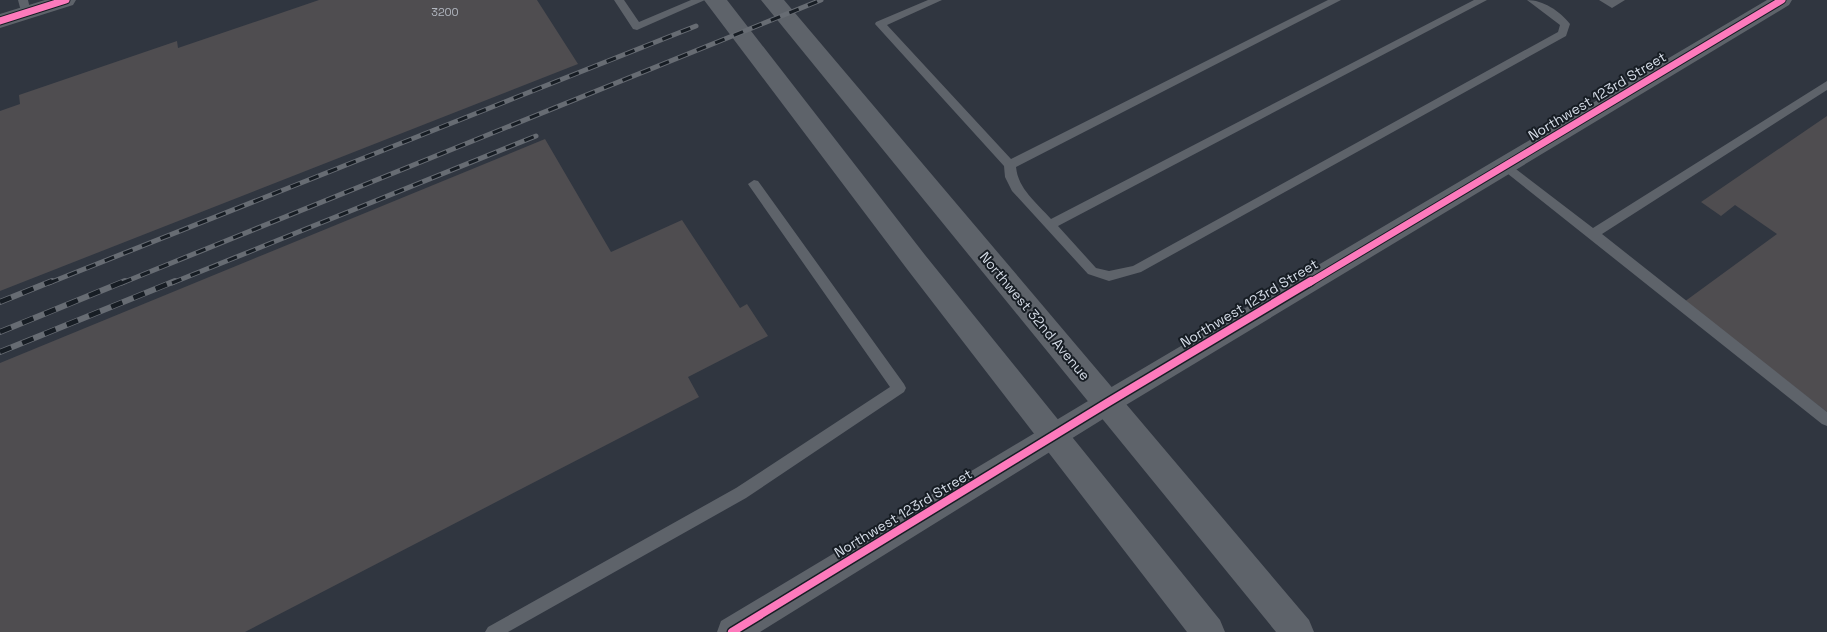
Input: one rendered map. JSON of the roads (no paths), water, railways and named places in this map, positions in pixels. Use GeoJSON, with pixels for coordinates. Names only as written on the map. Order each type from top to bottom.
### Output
{"type":"FeatureCollection","features":[{"type":"Feature","properties":{"kind":"main road"},"geometry":{"type":"LineString","coordinates":[[715,0],[916,262],[1208,632]]}},
{"type":"Feature","properties":{"kind":"main road","name":"Northwest 32nd Avenue"},"geometry":{"type":"LineString","coordinates":[[772,0],[1297,632]]}},
{"type":"Feature","properties":{"kind":"street"},"geometry":{"type":"LineString","coordinates":[[0,21],[25,6],[66,0]]}},
{"type":"Feature","properties":{"kind":"street","name":"Northwest 123rd Street"},"geometry":{"type":"LineString","coordinates":[[732,632],[1107,403],[1782,0]]}},
{"type":"Feature","properties":{"kind":"lane"},"geometry":{"type":"LineString","coordinates":[[619,0],[637,27],[700,0]]}},
{"type":"Feature","properties":{"kind":"lane"},"geometry":{"type":"LineString","coordinates":[[938,0],[880,24],[1010,165],[1011,177],[1016,188],[1092,271],[1104,277],[1136,269],[1562,34],[1565,24],[1558,17],[1532,0]]}},
{"type":"Feature","properties":{"kind":"lane"},"geometry":{"type":"LineString","coordinates":[[1010,165],[1336,0]]}},
{"type":"Feature","properties":{"kind":"lane"},"geometry":{"type":"LineString","coordinates":[[1050,225],[1482,0]]}},
{"type":"Feature","properties":{"kind":"lane"},"geometry":{"type":"LineString","coordinates":[[1604,0],[1612,5],[1620,0]]}},
{"type":"Feature","properties":{"kind":"lane"},"geometry":{"type":"LineString","coordinates":[[1593,234],[1827,86]]}},
{"type":"Feature","properties":{"kind":"lane"},"geometry":{"type":"LineString","coordinates":[[1504,166],[1593,234],[1827,420]]}},
{"type":"Feature","properties":{"kind":"lane"},"geometry":{"type":"LineString","coordinates":[[493,632],[741,493],[899,388],[754,184]]}},
{"type":"Feature","properties":{"kind":"railway"},"geometry":{"type":"LineString","coordinates":[[122,283],[821,0]]}},
{"type":"Feature","properties":{"kind":"railway"},"geometry":{"type":"LineString","coordinates":[[49,283],[696,26]]}},
{"type":"Feature","properties":{"kind":"railway"},"geometry":{"type":"LineString","coordinates":[[172,283],[536,136]]}},
{"type":"Feature","properties":{"kind":"railway"},"geometry":{"type":"LineString","coordinates":[[0,302],[52,281]]}},
{"type":"Feature","properties":{"kind":"railway"},"geometry":{"type":"LineString","coordinates":[[0,332],[125,281]]}},
{"type":"Feature","properties":{"kind":"railway"},"geometry":{"type":"LineString","coordinates":[[0,352],[175,281]]}}]}
